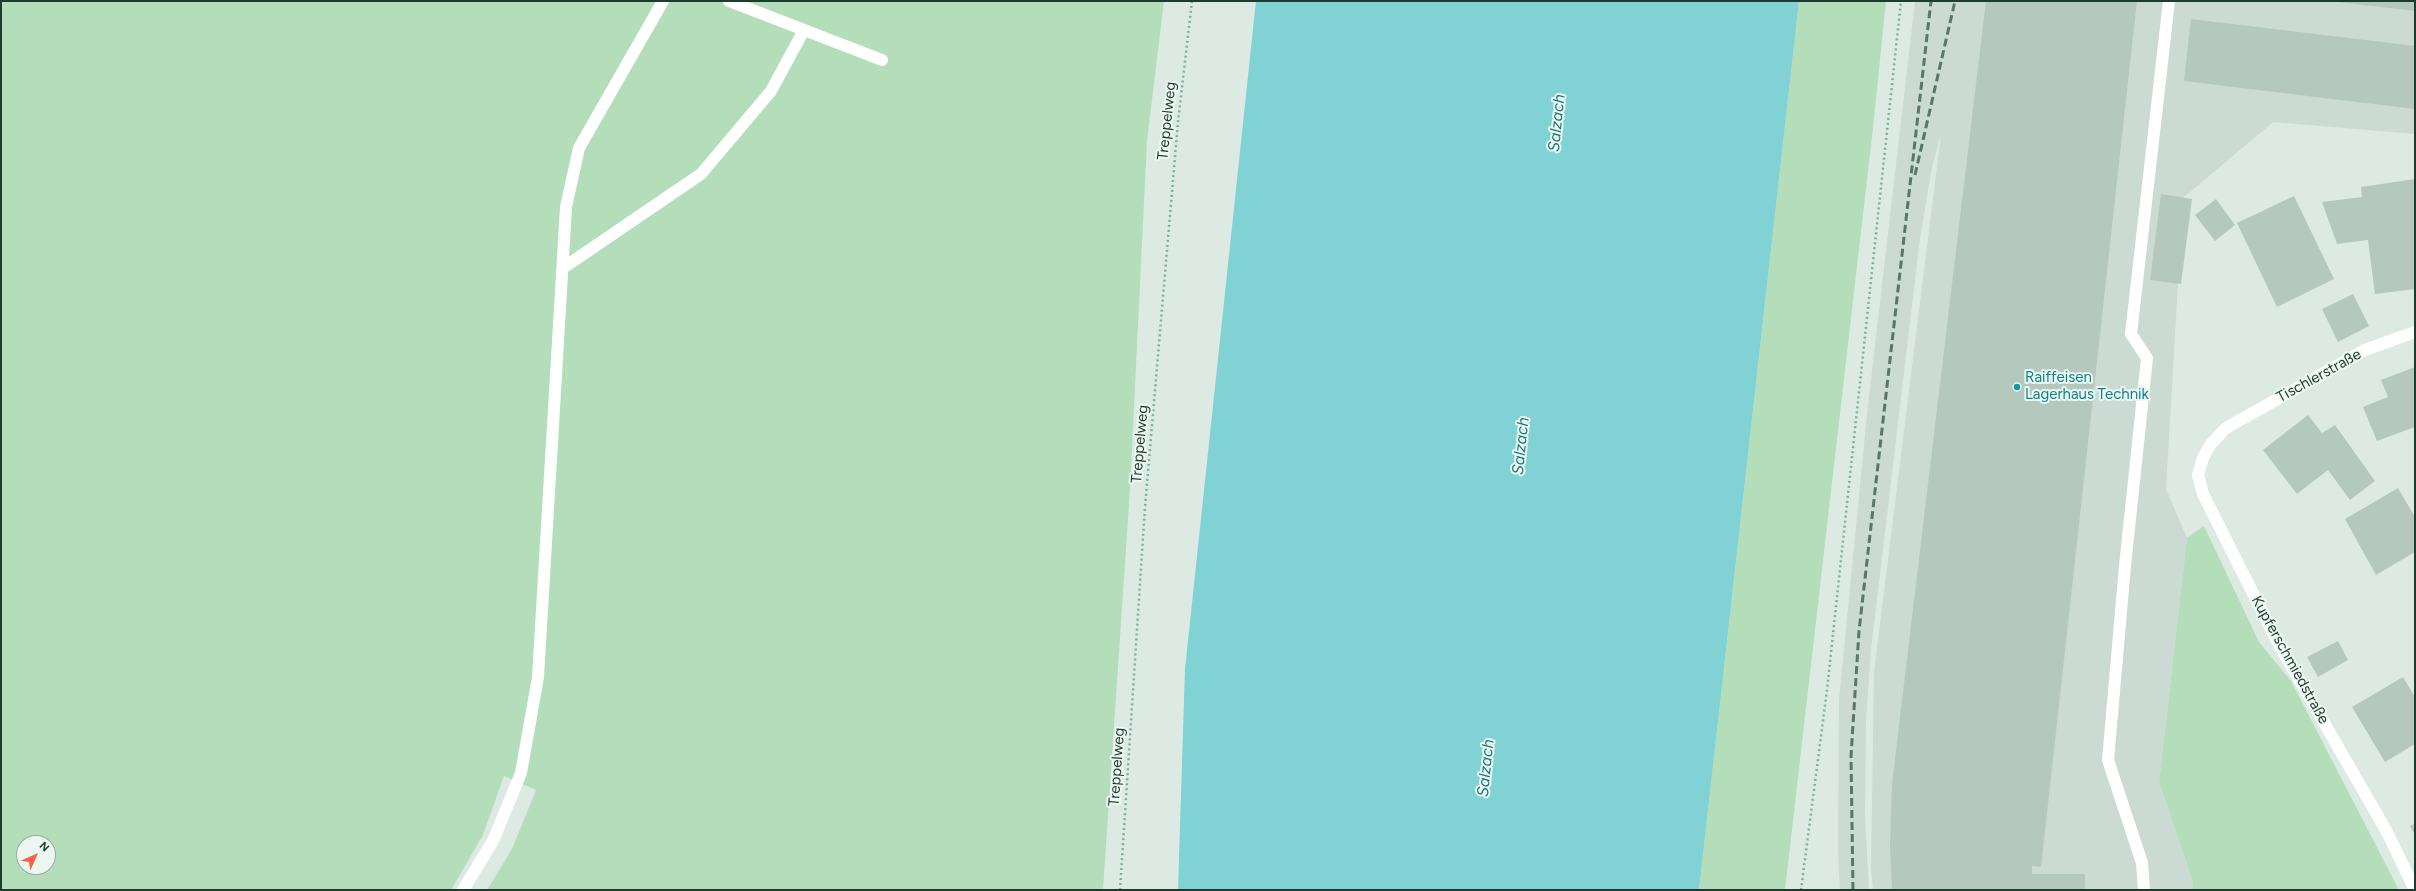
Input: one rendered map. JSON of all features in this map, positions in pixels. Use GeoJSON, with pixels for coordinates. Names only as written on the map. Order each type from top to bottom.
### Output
{"type":"FeatureCollection","features":[{"type":"Feature","properties":{"kind":"street"},"geometry":{"type":"LineString","coordinates":[[463,890],[493,841],[521,773],[538,677],[566,207],[579,148],[663,1]]}},
{"type":"Feature","properties":{"kind":"street"},"geometry":{"type":"LineString","coordinates":[[729,1],[882,60]]}},
{"type":"Feature","properties":{"kind":"street"},"geometry":{"type":"LineString","coordinates":[[2144,890],[2142,863],[2108,760],[2125,566],[2147,358],[2131,334],[2169,1]]}},
{"type":"Feature","properties":{"kind":"street"},"geometry":{"type":"LineString","coordinates":[[563,268],[701,174],[771,91],[804,30]]}},
{"type":"Feature","properties":{"kind":"street","name":"Tischlerstraße"},"geometry":{"type":"LineString","coordinates":[[2226,428],[2365,350],[2415,332]]}},
{"type":"Feature","properties":{"kind":"street","name":"Kupferschmiedstraße"},"geometry":{"type":"LineString","coordinates":[[2226,428],[2210,445],[2203,458],[2198,475],[2203,494],[2277,641],[2387,832],[2415,890]]}},
{"type":"Feature","properties":{"kind":"path","name":"Treppelweg"},"geometry":{"type":"LineString","coordinates":[[1120,890],[1146,499],[1178,122],[1192,1]]}},
{"type":"Feature","properties":{"kind":"path"},"geometry":{"type":"LineString","coordinates":[[1801,890],[1827,690],[1901,1]]}},
{"type":"Feature","properties":{"kind":"shaded area"},"geometry":{"type":"Polygon","coordinates":[[[1915,1],[2415,1],[2415,134],[2273,122],[2183,198],[2166,489],[2187,538],[2159,782],[2193,882],[2193,890],[1873,890],[1871,869],[1874,672],[1941,134],[1932,167],[1920,238],[1871,650],[1866,721],[1865,816],[1869,890],[1840,890],[1838,853],[1839,700],[1867,414],[1915,1]]]}},
{"type":"Feature","properties":{"kind":"green space"},"geometry":{"type":"Polygon","coordinates":[[[1,1],[1164,1],[1147,141],[1130,489],[1103,890],[487,890],[512,849],[536,790],[504,776],[483,835],[451,890],[1,890],[1,1]]]}},
{"type":"Feature","properties":{"kind":"green space"},"geometry":{"type":"Polygon","coordinates":[[[1799,1],[1886,1],[1873,128],[1785,890],[1699,890],[1799,1]]]}},
{"type":"Feature","properties":{"kind":"green space"},"geometry":{"type":"Polygon","coordinates":[[[2204,526],[2259,642],[2291,681],[2399,890],[2193,890],[2193,882],[2159,782],[2187,538],[2204,526]]]}},
{"type":"Feature","properties":{"kind":"water","name":"Salzach"},"geometry":{"type":"Polygon","coordinates":[[[1256,1],[1799,1],[1699,890],[1178,890],[1185,669],[1256,1]]]}},
{"type":"Feature","properties":{"kind":"building","name":"Raiffeisen Lagerhaus Technik"},"geometry":{"type":"Polygon","coordinates":[[[1986,1],[2137,1],[2041,867],[2032,866],[2032,874],[2085,874],[2085,890],[1892,890],[1890,846],[1892,784],[1986,1]]]}},
{"type":"Feature","properties":{"kind":"building"},"geometry":{"type":"Polygon","coordinates":[[[2415,1],[2415,11],[2338,2],[2415,1]]]}},
{"type":"Feature","properties":{"kind":"building"},"geometry":{"type":"Polygon","coordinates":[[[2191,19],[2415,46],[2415,109],[2184,81],[2191,19]]]}},
{"type":"Feature","properties":{"kind":"building"},"geometry":{"type":"Polygon","coordinates":[[[2415,179],[2415,289],[2375,294],[2368,240],[2337,244],[2322,202],[2362,197],[2361,187],[2415,179]]]}},
{"type":"Feature","properties":{"kind":"building"},"geometry":{"type":"Polygon","coordinates":[[[2161,194],[2192,199],[2181,284],[2150,280],[2161,194]]]}},
{"type":"Feature","properties":{"kind":"building"},"geometry":{"type":"Polygon","coordinates":[[[2294,196],[2334,279],[2277,307],[2237,223],[2294,196]]]}},
{"type":"Feature","properties":{"kind":"building"},"geometry":{"type":"Polygon","coordinates":[[[2216,199],[2235,225],[2215,241],[2195,215],[2216,199]]]}},
{"type":"Feature","properties":{"kind":"building"},"geometry":{"type":"Polygon","coordinates":[[[2353,294],[2369,326],[2338,342],[2322,309],[2353,294]]]}},
{"type":"Feature","properties":{"kind":"building"},"geometry":{"type":"Polygon","coordinates":[[[2415,367],[2415,427],[2377,441],[2363,407],[2388,397],[2381,380],[2415,367]]]}},
{"type":"Feature","properties":{"kind":"building"},"geometry":{"type":"Polygon","coordinates":[[[2308,415],[2322,433],[2335,425],[2375,481],[2350,500],[2328,470],[2297,494],[2263,450],[2308,415]]]}},
{"type":"Feature","properties":{"kind":"building"},"geometry":{"type":"Polygon","coordinates":[[[2398,488],[2415,517],[2415,552],[2376,575],[2345,519],[2398,488]]]}},
{"type":"Feature","properties":{"kind":"building"},"geometry":{"type":"Polygon","coordinates":[[[2338,641],[2348,660],[2318,677],[2307,657],[2338,641]]]}},
{"type":"Feature","properties":{"kind":"building"},"geometry":{"type":"Polygon","coordinates":[[[2403,677],[2415,697],[2415,744],[2385,762],[2352,707],[2403,677]]]}},
{"type":"Feature","properties":{"kind":"building"},"geometry":{"type":"Polygon","coordinates":[[[2415,824],[2415,835],[2410,826],[2415,824]]]}},
{"type":"Feature","properties":{"kind":"railway"},"geometry":{"type":"LineString","coordinates":[[1853,890],[1851,756],[1859,631],[1931,1]]}},
{"type":"Feature","properties":{"kind":"railway"},"geometry":{"type":"LineString","coordinates":[[1915,175],[1955,1]]}},
{"type":"Feature","properties":{"kind":"place","name":"Raiffeisen Lagerhaus Technik"},"geometry":{"type":"Point","coordinates":[2017,387]}}]}
